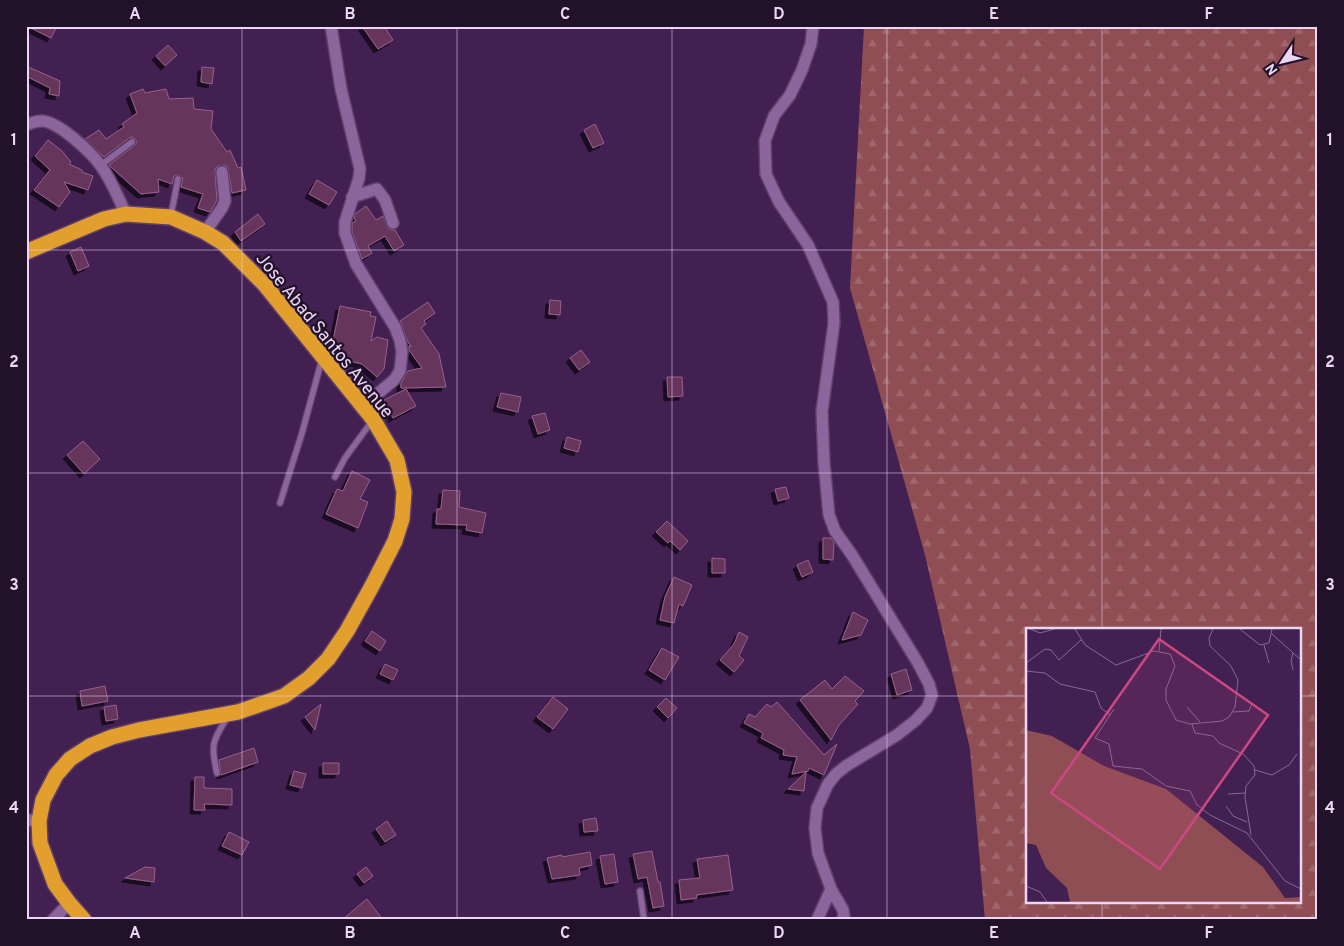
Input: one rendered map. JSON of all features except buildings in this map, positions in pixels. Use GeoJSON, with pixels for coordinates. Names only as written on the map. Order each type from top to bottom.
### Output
{"type":"FeatureCollection","features":[{"type":"Feature","properties":{"kind":"highway","name":"Jose Abad Santos Avenue"},"geometry":{"type":"LineString","coordinates":[[26,252],[85,226],[126,214],[170,217],[205,232],[223,243],[265,285],[373,419],[397,460],[404,492],[402,519],[395,541],[347,630],[328,659],[309,678],[284,696],[264,704],[230,714],[139,730],[112,737],[90,746],[70,758],[56,775],[32,821],[55,884],[84,920]]}},
{"type":"Feature","properties":{"kind":"street"},"geometry":{"type":"LineString","coordinates":[[331,26],[341,89],[360,169],[345,222],[345,234],[356,264],[395,327],[402,352],[400,371],[394,380],[363,406]]}},
{"type":"Feature","properties":{"kind":"street"},"geometry":{"type":"LineString","coordinates":[[813,26],[811,44],[802,70],[790,95],[774,116],[765,141],[766,174],[779,202],[808,244],[833,302],[834,323],[822,411],[829,515],[835,531],[852,555],[918,663],[929,684],[932,695],[927,708],[916,720],[897,735],[836,774],[828,784],[817,808],[815,828],[818,853],[831,889],[843,910],[844,917],[842,920]]}},
{"type":"Feature","properties":{"kind":"street"},"geometry":{"type":"LineString","coordinates":[[26,125],[42,121],[52,123],[87,150],[101,165],[126,214]]}},
{"type":"Feature","properties":{"kind":"street"},"geometry":{"type":"LineString","coordinates":[[205,232],[225,201],[222,172]]}},
{"type":"Feature","properties":{"kind":"street"},"geometry":{"type":"LineString","coordinates":[[352,197],[377,189],[385,200],[393,223]]}},
{"type":"Feature","properties":{"kind":"street"},"geometry":{"type":"LineString","coordinates":[[817,920],[831,889]]}},
{"type":"Feature","properties":{"kind":"street"},"geometry":{"type":"LineString","coordinates":[[53,920],[69,903]]}},
{"type":"Feature","properties":{"kind":"lane"},"geometry":{"type":"LineString","coordinates":[[101,165],[132,142]]}},
{"type":"Feature","properties":{"kind":"lane"},"geometry":{"type":"LineString","coordinates":[[170,217],[178,179]]}},
{"type":"Feature","properties":{"kind":"lane"},"geometry":{"type":"LineString","coordinates":[[280,503],[302,433],[322,357]]}},
{"type":"Feature","properties":{"kind":"lane"},"geometry":{"type":"LineString","coordinates":[[335,477],[344,458],[373,419]]}},
{"type":"Feature","properties":{"kind":"lane"},"geometry":{"type":"LineString","coordinates":[[217,773],[213,757],[213,747],[215,739],[230,714]]}},
{"type":"Feature","properties":{"kind":"lane"},"geometry":{"type":"LineString","coordinates":[[640,891],[644,920]]}},
{"type":"Feature","properties":{"kind":"green space"},"geometry":{"type":"Polygon","coordinates":[[[864,26],[1318,26],[1318,920],[985,920],[970,749],[925,555],[850,288],[864,26]]]}}]}
